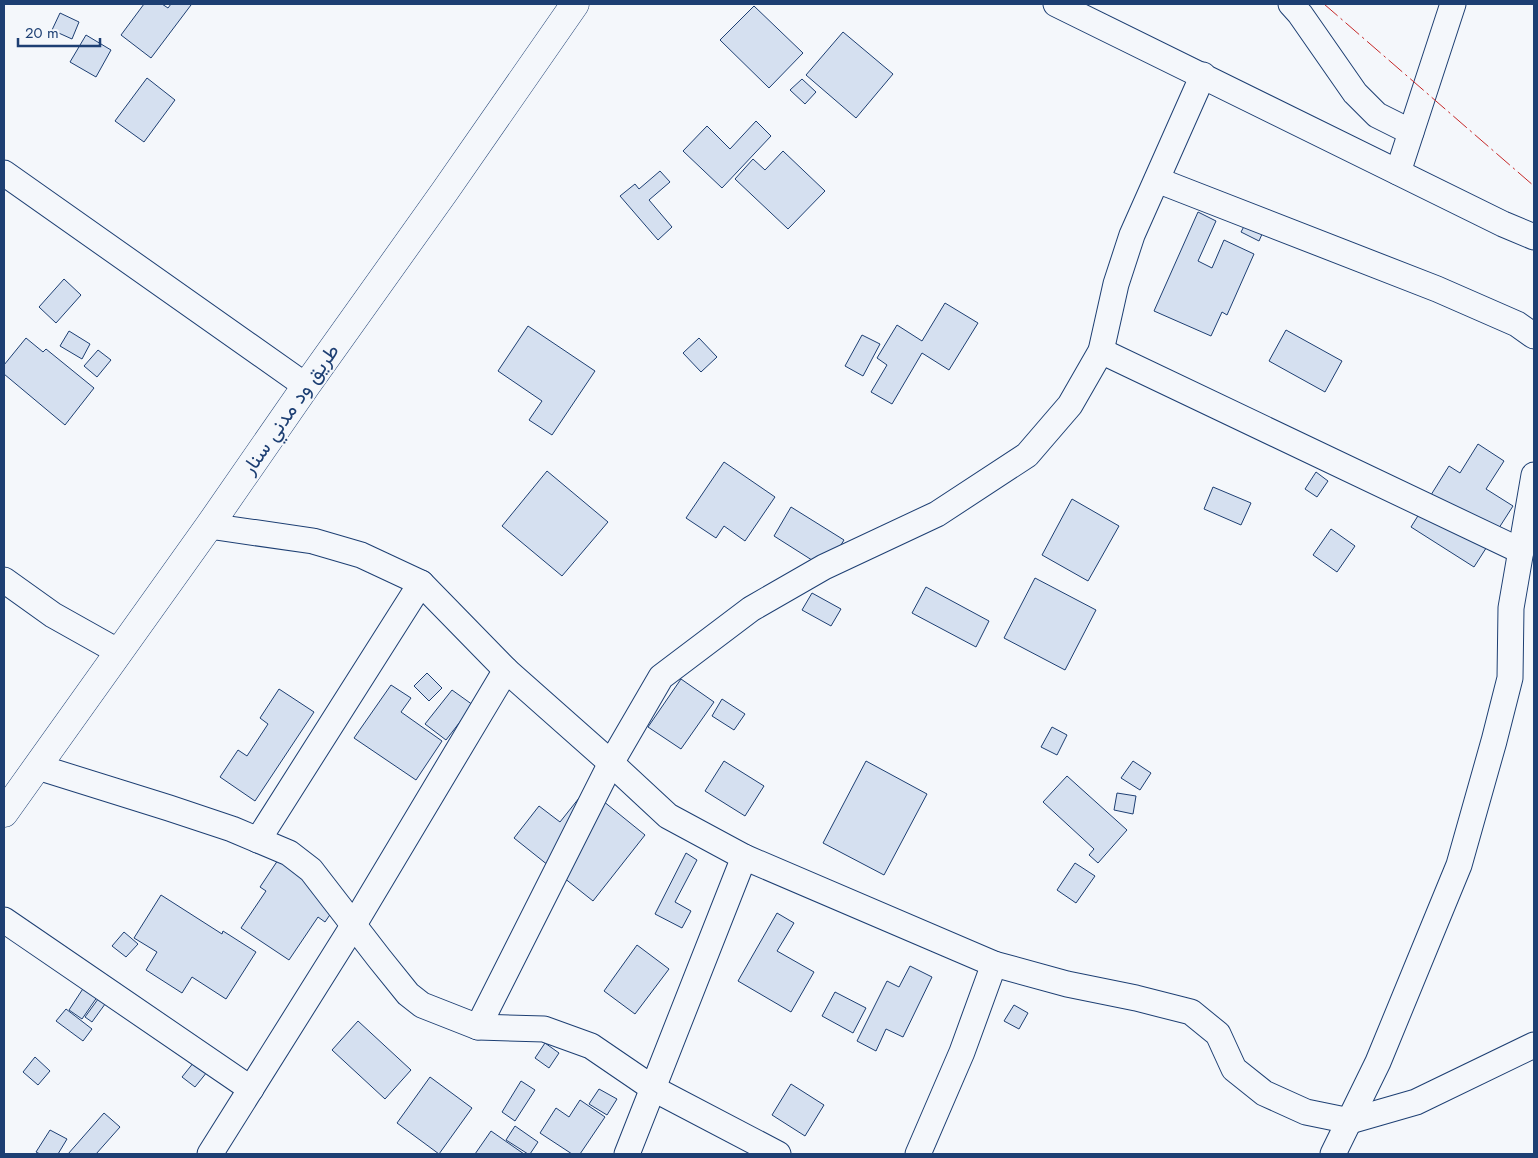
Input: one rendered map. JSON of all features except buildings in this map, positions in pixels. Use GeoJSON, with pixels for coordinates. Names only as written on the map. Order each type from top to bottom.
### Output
{"type":"FeatureCollection","features":[{"type":"Feature","properties":{"kind":"highway","name":"طريق ود مدني سنار"},"geometry":{"type":"LineString","coordinates":[[4,813],[209,526],[575,4]]}},
{"type":"Feature","properties":{"kind":"street"},"geometry":{"type":"LineString","coordinates":[[1056,4],[1503,224],[1534,237]]}},
{"type":"Feature","properties":{"kind":"street"},"geometry":{"type":"LineString","coordinates":[[1291,4],[1355,93],[1377,115],[1411,132]]}},
{"type":"Feature","properties":{"kind":"street"},"geometry":{"type":"LineString","coordinates":[[1398,172],[1453,4]]}},
{"type":"Feature","properties":{"kind":"street"},"geometry":{"type":"LineString","coordinates":[[478,1027],[611,763],[661,677],[751,609],[824,567],[937,514],[1027,455],[1070,405],[1100,351],[1116,284],[1132,235],[1203,76]]}},
{"type":"Feature","properties":{"kind":"street"},"geometry":{"type":"LineString","coordinates":[[4,173],[306,386]]}},
{"type":"Feature","properties":{"kind":"street"},"geometry":{"type":"LineString","coordinates":[[1157,180],[1437,289],[1517,324],[1534,336]]}},
{"type":"Feature","properties":{"kind":"street"},"geometry":{"type":"LineString","coordinates":[[1100,351],[1521,551]]}},
{"type":"Feature","properties":{"kind":"street"},"geometry":{"type":"LineString","coordinates":[[1334,1154],[1378,1062],[1459,865],[1510,678],[1511,608],[1534,475]]}},
{"type":"Feature","properties":{"kind":"street"},"geometry":{"type":"LineString","coordinates":[[209,526],[313,540],[361,555],[421,583],[506,670],[668,816],[744,857],[994,964],[1067,984],[1136,998],[1191,1012],[1218,1034],[1234,1069],[1264,1093],[1306,1112],[1350,1121],[1416,1102],[1534,1045]]}},
{"type":"Feature","properties":{"kind":"street"},"geometry":{"type":"LineString","coordinates":[[4,580],[53,615],[119,652]]}},
{"type":"Feature","properties":{"kind":"street"},"geometry":{"type":"LineString","coordinates":[[258,840],[421,583]]}},
{"type":"Feature","properties":{"kind":"street"},"geometry":{"type":"LineString","coordinates":[[210,1154],[353,926],[506,670]]}},
{"type":"Feature","properties":{"kind":"street"},"geometry":{"type":"LineString","coordinates":[[38,766],[232,829],[289,853],[311,870],[408,994],[422,1005],[478,1027],[544,1029],[591,1046],[654,1089],[778,1154]]}},
{"type":"Feature","properties":{"kind":"street"},"geometry":{"type":"LineString","coordinates":[[627,1154],[744,857]]}},
{"type":"Feature","properties":{"kind":"street"},"geometry":{"type":"LineString","coordinates":[[4,920],[251,1089]]}},
{"type":"Feature","properties":{"kind":"street"},"geometry":{"type":"LineString","coordinates":[[918,1154],[962,1052],[994,964]]}},
{"type":"Feature","properties":{"kind":"power"},"geometry":{"type":"LineString","coordinates":[[1324,4],[1534,186]]}}]}
